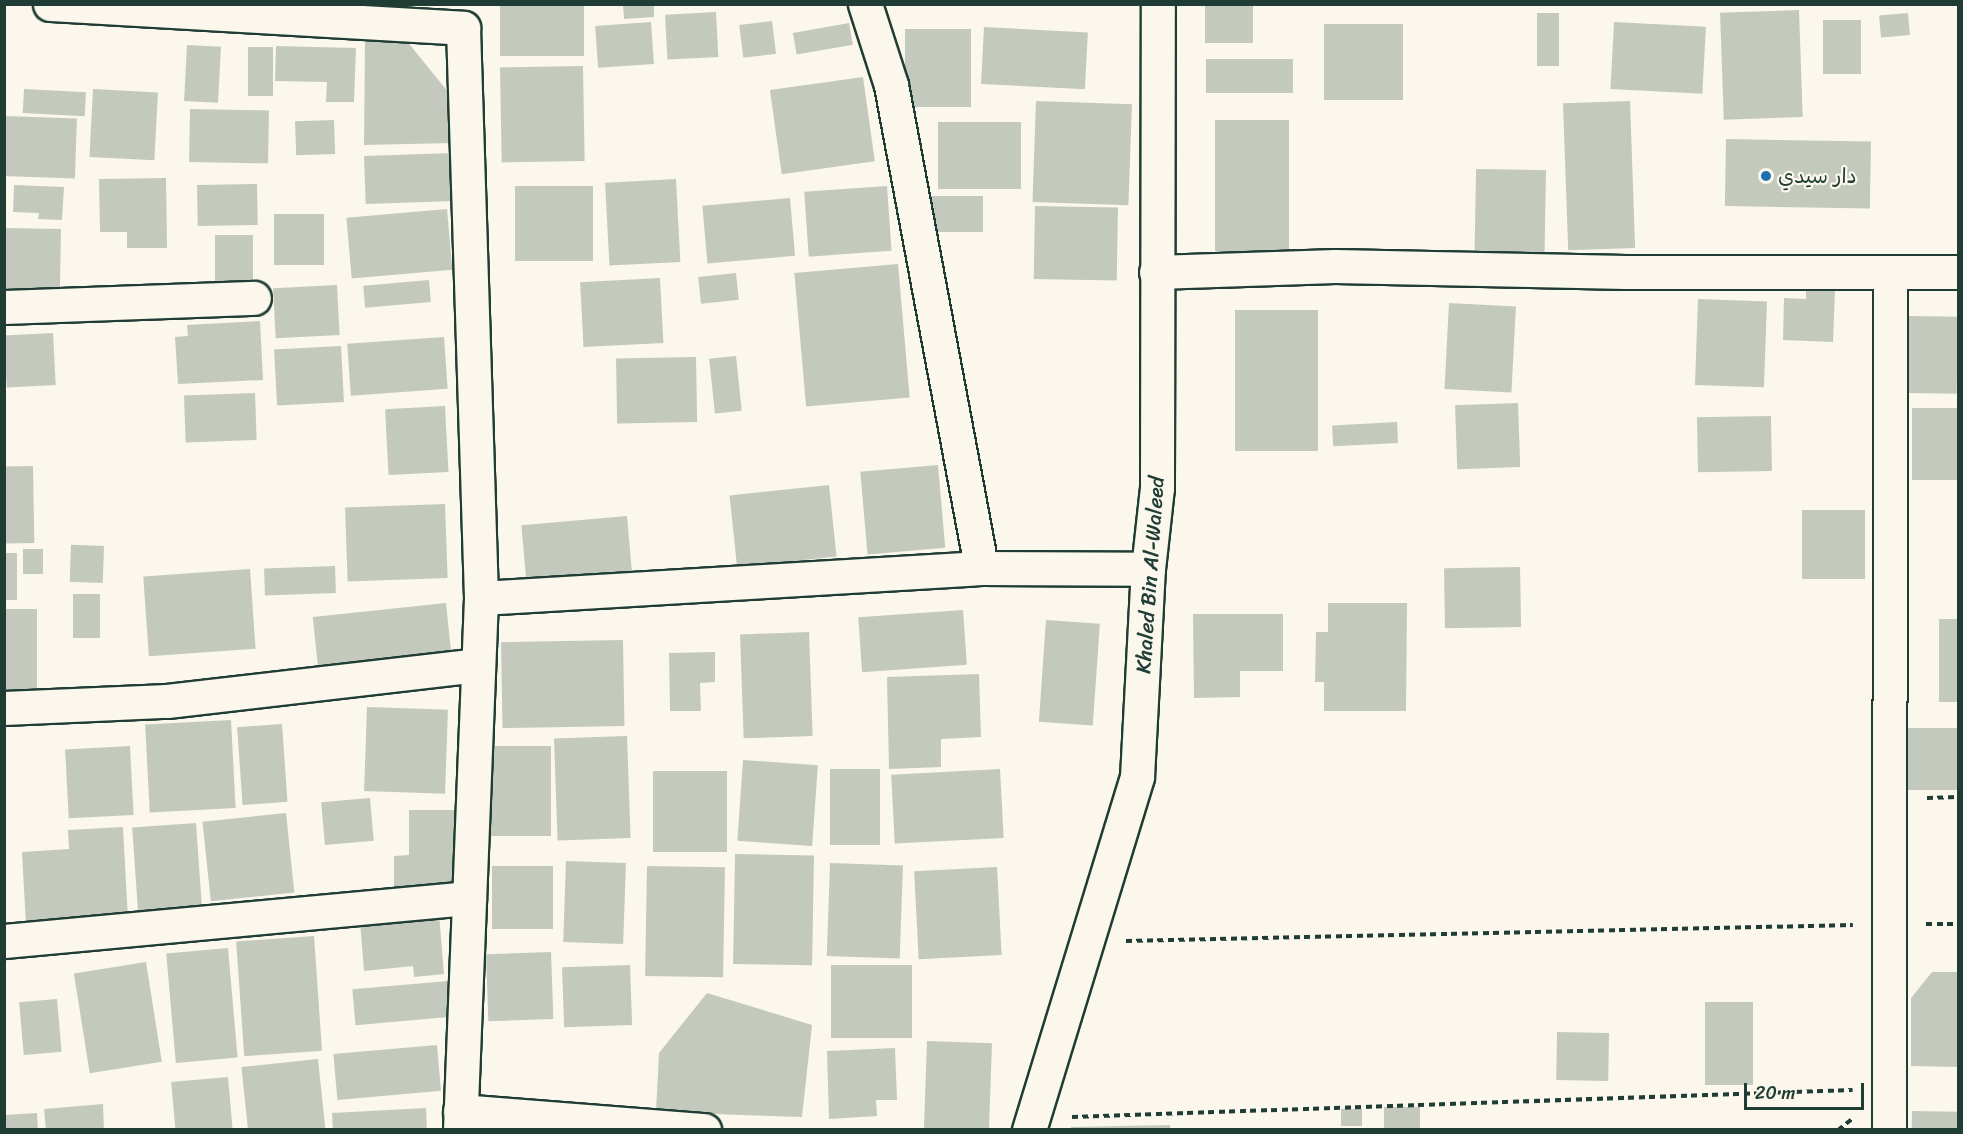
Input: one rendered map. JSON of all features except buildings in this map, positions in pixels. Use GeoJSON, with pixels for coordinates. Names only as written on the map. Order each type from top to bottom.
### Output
{"type":"FeatureCollection","features":[{"type":"Feature","properties":{"kind":"street"},"geometry":{"type":"LineString","coordinates":[[50,4],[463,28],[482,598],[477,665],[460,1120],[704,1130]]}},
{"type":"Feature","properties":{"kind":"street"},"geometry":{"type":"LineString","coordinates":[[865,4],[891,85],[981,568]]}},
{"type":"Feature","properties":{"kind":"street","name":"Khaled Bin Al-Waleed"},"geometry":{"type":"LineString","coordinates":[[1024,1126],[1089,942],[1137,777],[1148,569],[1157,488],[1158,4]]}},
{"type":"Feature","properties":{"kind":"street"},"geometry":{"type":"LineString","coordinates":[[1156,272],[1335,266],[1890,274],[1959,272]]}},
{"type":"Feature","properties":{"kind":"street"},"geometry":{"type":"LineString","coordinates":[[1889,1130],[1892,1089],[1890,274]]}},
{"type":"Feature","properties":{"kind":"street"},"geometry":{"type":"LineString","coordinates":[[4,307],[254,298]]}},
{"type":"Feature","properties":{"kind":"street"},"geometry":{"type":"LineString","coordinates":[[482,598],[981,568],[1148,569]]}},
{"type":"Feature","properties":{"kind":"street"},"geometry":{"type":"LineString","coordinates":[[4,708],[167,700],[477,665]]}},
{"type":"Feature","properties":{"kind":"street"},"geometry":{"type":"LineString","coordinates":[[4,941],[469,898]]}},
{"type":"Feature","properties":{"kind":"path"},"geometry":{"type":"LineString","coordinates":[[1089,942],[1959,924]]}},
{"type":"Feature","properties":{"kind":"path"},"geometry":{"type":"LineString","coordinates":[[1024,1126],[1892,1089]]}},
{"type":"Feature","properties":{"kind":"path"},"geometry":{"type":"LineString","coordinates":[[1838,1130],[1892,1089]]}},
{"type":"Feature","properties":{"kind":"place","name":"دار سيدي"},"geometry":{"type":"Point","coordinates":[1766,176]}}]}
